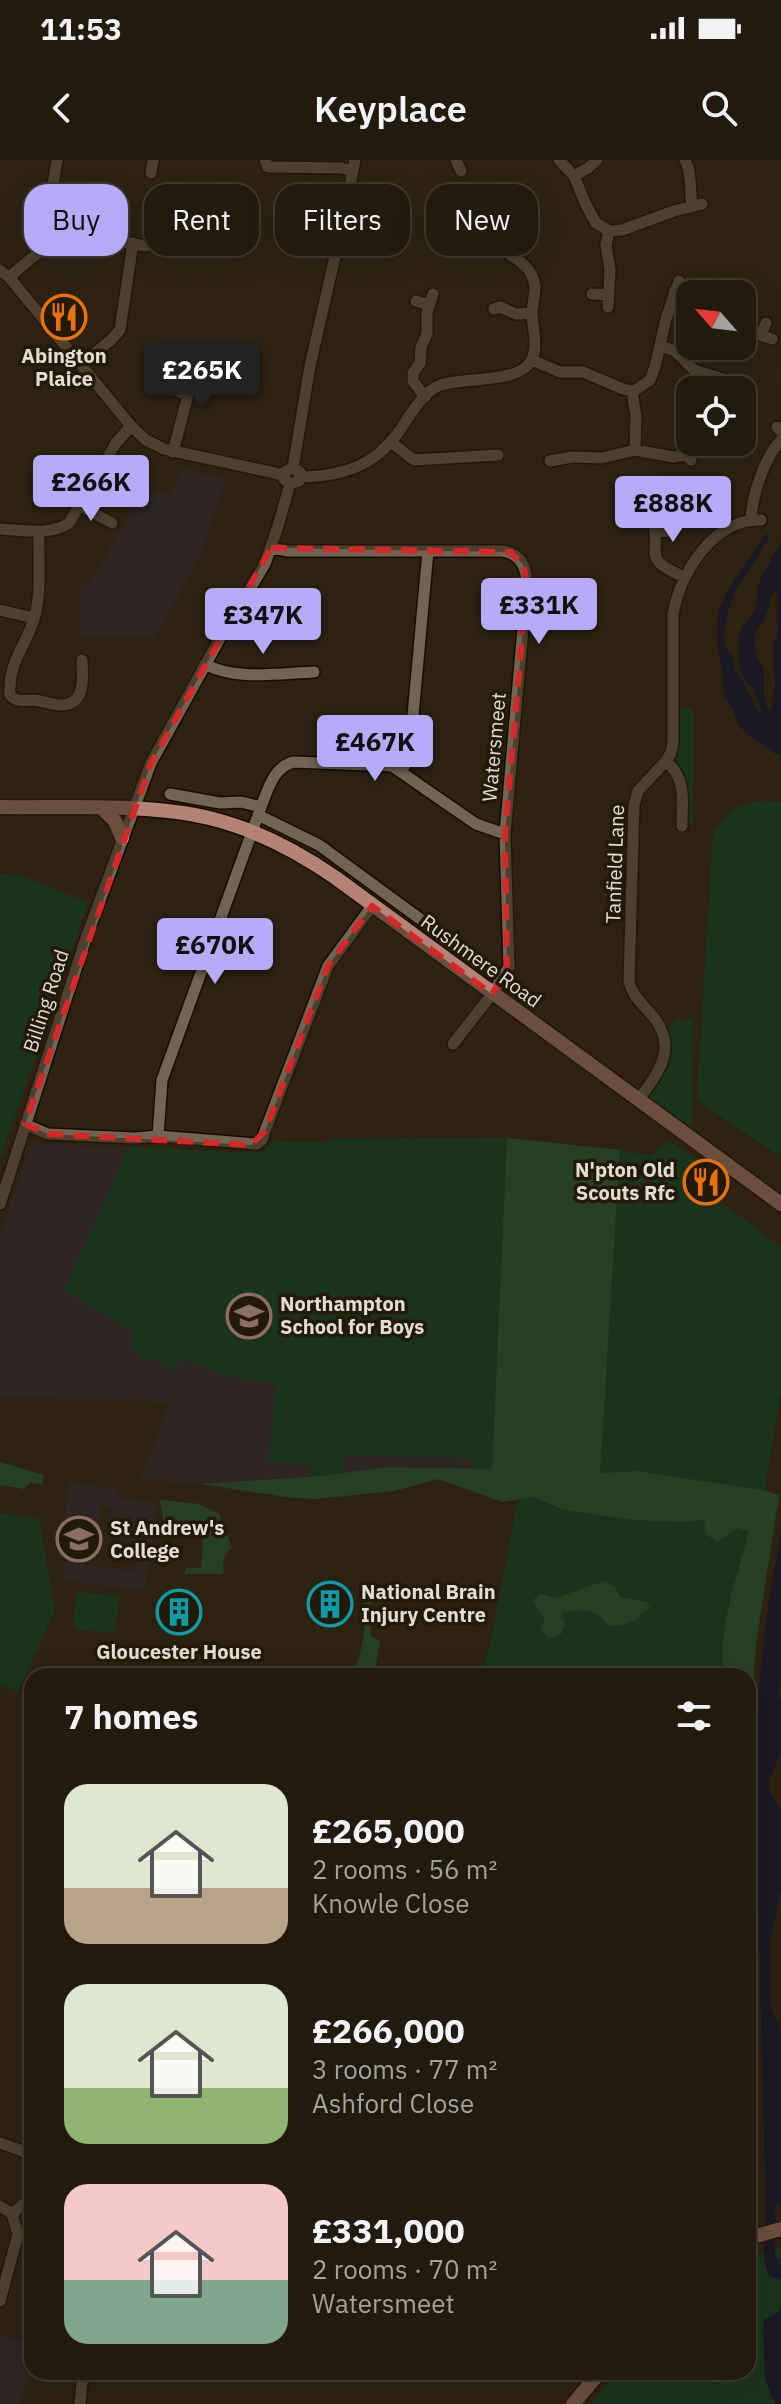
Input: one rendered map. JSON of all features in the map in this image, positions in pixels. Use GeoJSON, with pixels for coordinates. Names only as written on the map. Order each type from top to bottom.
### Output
{"type":"FeatureCollection","features":[{"type":"Feature","properties":{"kind":"main road","name":"Rushmere Road"},"geometry":{"type":"LineString","coordinates":[[0,807],[132,810],[194,815],[273,840],[312,861],[781,1204]]}},
{"type":"Feature","properties":{"kind":"main road"},"geometry":{"type":"LineString","coordinates":[[103,809],[115,821],[122,838]]}},
{"type":"Feature","properties":{"kind":"main road"},"geometry":{"type":"LineString","coordinates":[[756,2235],[781,2229]]}},
{"type":"Feature","properties":{"kind":"main road"},"geometry":{"type":"LineString","coordinates":[[573,2404],[593,2380]]}},
{"type":"Feature","properties":{"kind":"street"},"geometry":{"type":"LineString","coordinates":[[57,160],[43,246],[39,252],[4,274],[131,426],[146,440],[173,452],[292,476],[332,473],[358,467],[379,455],[435,388],[456,381],[517,375],[532,360],[535,284],[525,265],[512,256]]}},
{"type":"Feature","properties":{"kind":"street"},"geometry":{"type":"LineString","coordinates":[[151,173],[153,160]]}},
{"type":"Feature","properties":{"kind":"street"},"geometry":{"type":"LineString","coordinates":[[265,160],[268,167],[341,168],[354,165]]}},
{"type":"Feature","properties":{"kind":"street"},"geometry":{"type":"LineString","coordinates":[[559,160],[574,176],[596,223],[609,231],[622,230],[697,206],[689,190],[690,168],[685,160]]}},
{"type":"Feature","properties":{"kind":"street"},"geometry":{"type":"LineString","coordinates":[[574,176],[597,160]]}},
{"type":"Feature","properties":{"kind":"street","name":"Billing Road"},"geometry":{"type":"LineString","coordinates":[[0,1204],[72,978],[132,810],[157,752],[257,578],[271,548],[292,476],[310,366],[354,165]]}},
{"type":"Feature","properties":{"kind":"street"},"geometry":{"type":"LineString","coordinates":[[592,294],[608,301],[610,270],[606,245],[609,231]]}},
{"type":"Feature","properties":{"kind":"street"},"geometry":{"type":"LineString","coordinates":[[81,364],[120,330],[134,244]]}},
{"type":"Feature","properties":{"kind":"street"},"geometry":{"type":"LineString","coordinates":[[532,360],[560,372],[583,372],[632,391],[650,380],[676,289]]}},
{"type":"Feature","properties":{"kind":"street"},"geometry":{"type":"LineString","coordinates":[[416,301],[431,299],[420,363],[413,373],[413,381],[425,397]]}},
{"type":"Feature","properties":{"kind":"street"},"geometry":{"type":"LineString","coordinates":[[494,309],[500,307],[516,314],[532,313]]}},
{"type":"Feature","properties":{"kind":"street"},"geometry":{"type":"LineString","coordinates":[[756,332],[766,332]]}},
{"type":"Feature","properties":{"kind":"street"},"geometry":{"type":"LineString","coordinates":[[661,346],[675,351],[694,370],[707,376]]}},
{"type":"Feature","properties":{"kind":"street"},"geometry":{"type":"LineString","coordinates":[[632,391],[636,416],[635,450]]}},
{"type":"Feature","properties":{"kind":"street"},"geometry":{"type":"LineString","coordinates":[[173,452],[188,395]]}},
{"type":"Feature","properties":{"kind":"street"},"geometry":{"type":"LineString","coordinates":[[0,529],[56,530],[65,525],[81,506],[116,443],[131,426]]}},
{"type":"Feature","properties":{"kind":"street"},"geometry":{"type":"LineString","coordinates":[[682,826],[678,810],[680,777],[666,761],[673,742],[673,614],[684,577],[707,546],[723,533],[756,520],[754,495],[774,448],[781,440]]}},
{"type":"Feature","properties":{"kind":"street"},"geometry":{"type":"LineString","coordinates":[[392,443],[414,460],[491,452]]}},
{"type":"Feature","properties":{"kind":"street"},"geometry":{"type":"LineString","coordinates":[[550,461],[572,457],[602,458],[635,450],[673,457],[686,455],[691,460]]}},
{"type":"Feature","properties":{"kind":"street"},"geometry":{"type":"LineString","coordinates":[[81,506],[112,523]]}},
{"type":"Feature","properties":{"kind":"street"},"geometry":{"type":"LineString","coordinates":[[659,527],[655,548],[657,562],[684,577]]}},
{"type":"Feature","properties":{"kind":"street"},"geometry":{"type":"LineString","coordinates":[[39,531],[34,618],[12,667],[10,695],[13,699],[58,705],[71,703],[81,692],[82,660]]}},
{"type":"Feature","properties":{"kind":"street","name":"Watersmeet"},"geometry":{"type":"LineString","coordinates":[[271,548],[288,551],[510,552],[523,564],[527,573],[505,834],[509,967],[453,1044]]}},
{"type":"Feature","properties":{"kind":"street"},"geometry":{"type":"LineString","coordinates":[[401,771],[409,759],[428,551]]}},
{"type":"Feature","properties":{"kind":"street"},"geometry":{"type":"LineString","coordinates":[[0,610],[34,618]]}},
{"type":"Feature","properties":{"kind":"street"},"geometry":{"type":"LineString","coordinates":[[205,664],[233,674],[314,672]]}},
{"type":"Feature","properties":{"kind":"street","name":"Tanfield Lane"},"geometry":{"type":"LineString","coordinates":[[638,1100],[660,1069],[664,1042],[660,1027],[632,993],[629,982],[634,805],[638,791],[666,761]]}},
{"type":"Feature","properties":{"kind":"street"},"geometry":{"type":"LineString","coordinates":[[158,1136],[162,1080],[259,811],[275,775],[286,763],[392,766],[476,824],[505,834]]}},
{"type":"Feature","properties":{"kind":"street","name":"Rushmere Road"},"geometry":{"type":"LineString","coordinates":[[170,794],[220,803],[241,802],[259,811],[329,852],[502,979]]}},
{"type":"Feature","properties":{"kind":"street"},"geometry":{"type":"LineString","coordinates":[[25,1124],[48,1134],[135,1138],[158,1136],[251,1145],[262,1140],[328,966],[372,906]]}},
{"type":"Feature","properties":{"kind":"street"},"geometry":{"type":"LineString","coordinates":[[0,2143],[24,2152]]}},
{"type":"Feature","properties":{"kind":"street"},"geometry":{"type":"LineString","coordinates":[[12,2214],[24,2204]]}},
{"type":"Feature","properties":{"kind":"street"},"geometry":{"type":"LineString","coordinates":[[0,2206],[12,2214],[18,2226],[17,2242],[0,2301]]}},
{"type":"Feature","properties":{"kind":"street"},"geometry":{"type":"LineString","coordinates":[[80,2404],[82,2380]]}},
{"type":"Feature","properties":{"kind":"highlighted area"},"geometry":{"type":"Polygon","coordinates":[[[271,548],[510,552],[523,564],[527,582],[505,834],[507,971],[492,994],[372,906],[328,966],[265,1131],[251,1145],[48,1134],[25,1124],[151,763],[271,548]]]}},
{"type":"Feature","properties":{"kind":"shaded area"},"geometry":{"type":"Polygon","coordinates":[[[182,468],[226,479],[200,556],[154,638],[80,636],[80,584],[89,584],[144,491],[170,494],[182,468]]]}},
{"type":"Feature","properties":{"kind":"shaded area"},"geometry":{"type":"Polygon","coordinates":[[[766,534],[770,536],[734,594],[723,637],[725,646],[734,658],[734,669],[758,712],[762,713],[754,689],[741,671],[738,639],[743,625],[754,612],[758,584],[781,541],[781,758],[739,725],[724,696],[717,634],[721,606],[727,593],[766,534]],[[775,591],[771,596],[754,642],[764,669],[764,693],[769,711],[775,685],[773,642],[777,637],[778,593],[775,591]]]}},
{"type":"Feature","properties":{"kind":"shaded area","name":"Northampton School for Boys"},"geometry":{"type":"Polygon","coordinates":[[[507,1138],[492,1469],[388,1467],[321,1476],[199,1484],[141,1479],[169,1402],[0,1397],[0,1235],[31,1143],[258,1153],[265,1151],[272,1141],[327,1143],[507,1138]]]}},
{"type":"Feature","properties":{"kind":"shaded area","name":"St Andrew's College"},"geometry":{"type":"Polygon","coordinates":[[[69,1483],[119,1489],[118,1498],[157,1503],[152,1543],[107,1537],[111,1507],[102,1505],[95,1554],[81,1553],[80,1564],[134,1571],[137,1560],[149,1561],[145,1591],[63,1580],[69,1542],[61,1541],[69,1483]]]}},
{"type":"Feature","properties":{"kind":"shaded area"},"geometry":{"type":"Polygon","coordinates":[[[781,1531],[781,1681],[778,1690],[781,1699],[781,1752],[768,1789],[781,1810],[781,1892],[770,1939],[771,2008],[781,2031],[781,2200],[774,2209],[775,2254],[781,2264],[781,2280],[769,2276],[764,2256],[766,2219],[756,1760],[760,1674],[781,1531]]]}},
{"type":"Feature","properties":{"kind":"shaded area"},"geometry":{"type":"Polygon","coordinates":[[[781,2307],[781,2404],[775,2404],[765,2380],[763,2327],[764,2320],[779,2312],[781,2307]]]}},
{"type":"Feature","properties":{"kind":"shaded area"},"geometry":{"type":"Polygon","coordinates":[[[0,2335],[24,2342],[24,2380],[27,2380],[20,2404],[0,2404],[0,2335]]]}},
{"type":"Feature","properties":{"kind":"green space"},"geometry":{"type":"Polygon","coordinates":[[[679,708],[693,709],[693,824],[688,824],[688,784],[675,759],[679,708]]]}},
{"type":"Feature","properties":{"kind":"green space"},"geometry":{"type":"Polygon","coordinates":[[[763,801],[781,802],[781,1157],[697,1100],[713,834],[733,810],[763,801]]]}},
{"type":"Feature","properties":{"kind":"green space"},"geometry":{"type":"Polygon","coordinates":[[[0,874],[23,876],[88,903],[0,1160],[0,874]]]}},
{"type":"Feature","properties":{"kind":"green space"},"geometry":{"type":"Polygon","coordinates":[[[693,1018],[692,1134],[648,1097],[668,1065],[670,1047],[667,1027],[678,1020],[693,1018]]]}},
{"type":"Feature","properties":{"kind":"green space","name":"Northampton School for Boys"},"geometry":{"type":"Polygon","coordinates":[[[507,1138],[492,1469],[473,1469],[473,1458],[345,1455],[343,1473],[310,1477],[311,1465],[269,1461],[276,1383],[227,1376],[182,1358],[175,1369],[139,1355],[131,1346],[134,1332],[64,1291],[129,1147],[258,1153],[265,1151],[272,1141],[327,1143],[329,1139],[507,1138]]]}},
{"type":"Feature","properties":{"kind":"green space"},"geometry":{"type":"Polygon","coordinates":[[[507,1138],[620,1150],[600,1473],[636,1471],[764,1490],[779,1495],[754,1668],[719,1668],[723,1665],[727,1614],[749,1531],[737,1528],[717,1542],[706,1534],[704,1520],[633,1520],[561,1509],[534,1497],[502,1502],[438,1479],[394,1491],[316,1499],[199,1484],[321,1476],[388,1467],[492,1469],[507,1138]]]}},
{"type":"Feature","properties":{"kind":"green space"},"geometry":{"type":"Polygon","coordinates":[[[669,1140],[722,1178],[713,1196],[781,1247],[781,1392],[764,1490],[636,1471],[600,1473],[620,1150],[651,1156],[669,1140]]]}},
{"type":"Feature","properties":{"kind":"green space"},"geometry":{"type":"Polygon","coordinates":[[[0,1462],[44,1475],[42,1484],[30,1483],[24,1489],[0,1485],[0,1462]]]}},
{"type":"Feature","properties":{"kind":"green space"},"geometry":{"type":"Polygon","coordinates":[[[534,1497],[561,1509],[683,1522],[704,1520],[750,1531],[727,1614],[723,1665],[719,1668],[483,1668],[490,1645],[518,1500],[534,1497]]]}},
{"type":"Feature","properties":{"kind":"green space"},"geometry":{"type":"Polygon","coordinates":[[[160,1500],[199,1504],[219,1514],[232,1547],[224,1559],[224,1574],[184,1574],[186,1568],[201,1568],[204,1530],[164,1525],[160,1500]]]}},
{"type":"Feature","properties":{"kind":"green space"},"geometry":{"type":"Polygon","coordinates":[[[0,1513],[39,1519],[55,1609],[29,1668],[24,1668],[24,1680],[19,1691],[0,1685],[0,1513]]]}},
{"type":"Feature","properties":{"kind":"green space"},"geometry":{"type":"Polygon","coordinates":[[[604,1581],[615,1587],[620,1597],[647,1602],[650,1608],[638,1619],[610,1626],[590,1611],[564,1612],[560,1617],[565,1623],[562,1633],[548,1637],[541,1629],[545,1618],[533,1600],[540,1594],[556,1598],[604,1581]]]}},
{"type":"Feature","properties":{"kind":"green space"},"geometry":{"type":"Polygon","coordinates":[[[360,1583],[368,1583],[372,1591],[370,1635],[380,1641],[375,1668],[355,1668],[364,1631],[365,1609],[360,1583]]]}},
{"type":"Feature","properties":{"kind":"green space"},"geometry":{"type":"Polygon","coordinates":[[[77,1592],[119,1596],[115,1633],[73,1629],[77,1592]]]}},
{"type":"Feature","properties":{"kind":"green space"},"geometry":{"type":"Polygon","coordinates":[[[781,2248],[781,2307],[779,2312],[764,2320],[770,2395],[775,2404],[591,2404],[610,2380],[756,2380],[756,2255],[781,2248]]]}},
{"type":"Feature","properties":{"kind":"place","name":"Abington Plaice"},"geometry":{"type":"Point","coordinates":[64,317]}},
{"type":"Feature","properties":{"kind":"place","name":"N'pton Old Scouts Rfc"},"geometry":{"type":"Point","coordinates":[706,1182]}},
{"type":"Feature","properties":{"kind":"place","name":"Northampton School for Boys"},"geometry":{"type":"Point","coordinates":[249,1316]}},
{"type":"Feature","properties":{"kind":"place","name":"St Andrew's College"},"geometry":{"type":"Point","coordinates":[79,1539]}},
{"type":"Feature","properties":{"kind":"place","name":"National Brain Injury Centre"},"geometry":{"type":"Point","coordinates":[330,1604]}},
{"type":"Feature","properties":{"kind":"place","name":"Gloucester House"},"geometry":{"type":"Point","coordinates":[179,1612]}}]}
